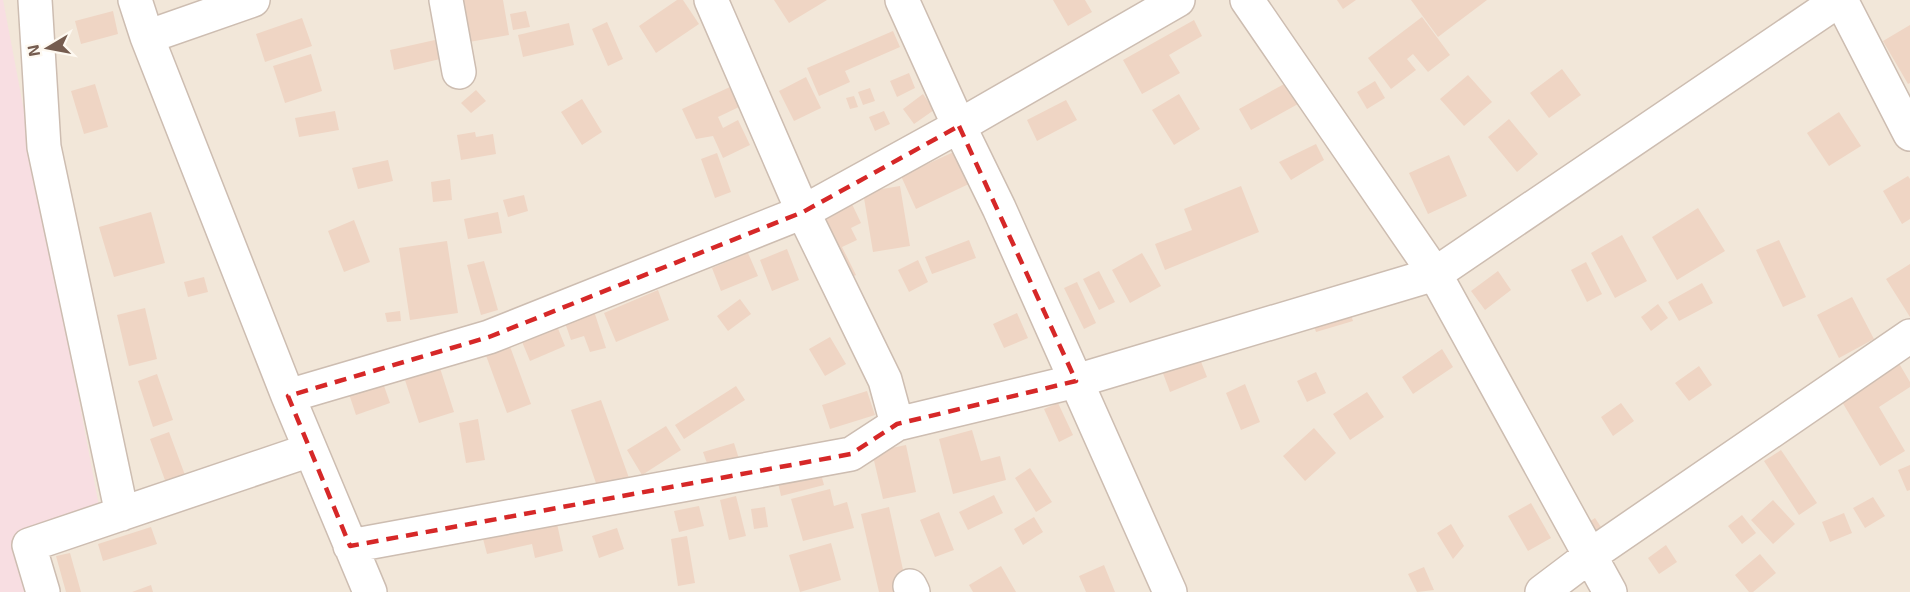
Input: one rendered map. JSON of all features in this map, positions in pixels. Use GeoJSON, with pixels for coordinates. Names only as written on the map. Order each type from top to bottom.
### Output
{"type":"FeatureCollection","features":[{"type":"Feature","properties":{"kind":"street"},"geometry":{"type":"LineString","coordinates":[[35,0],[44,147],[122,514]]}},
{"type":"Feature","properties":{"kind":"street"},"geometry":{"type":"LineString","coordinates":[[135,0],[147,37],[288,396],[370,592]]}},
{"type":"Feature","properties":{"kind":"street"},"geometry":{"type":"LineString","coordinates":[[147,37],[253,0]]}},
{"type":"Feature","properties":{"kind":"street"},"geometry":{"type":"LineString","coordinates":[[446,0],[459,72]]}},
{"type":"Feature","properties":{"kind":"street"},"geometry":{"type":"LineString","coordinates":[[711,0],[803,212],[885,380],[897,424]]}},
{"type":"Feature","properties":{"kind":"street"},"geometry":{"type":"LineString","coordinates":[[902,0],[999,208],[1170,592]]}},
{"type":"Feature","properties":{"kind":"street"},"geometry":{"type":"LineString","coordinates":[[288,396],[489,337],[803,212],[959,126],[1178,0]]}},
{"type":"Feature","properties":{"kind":"street"},"geometry":{"type":"LineString","coordinates":[[1247,0],[1435,274],[1610,592]]}},
{"type":"Feature","properties":{"kind":"street"},"geometry":{"type":"LineString","coordinates":[[350,546],[851,454],[897,424],[1076,381],[1435,274],[1840,0],[1910,134]]}},
{"type":"Feature","properties":{"kind":"street"},"geometry":{"type":"LineString","coordinates":[[1542,592],[1591,555],[1910,336]]}},
{"type":"Feature","properties":{"kind":"street"},"geometry":{"type":"LineString","coordinates":[[43,592],[29,545],[310,450]]}},
{"type":"Feature","properties":{"kind":"highlighted area"},"geometry":{"type":"Polygon","coordinates":[[[959,126],[1076,381],[897,424],[851,454],[350,546],[288,396],[489,337],[803,212],[959,126]]]}},
{"type":"Feature","properties":{"kind":"shaded area"},"geometry":{"type":"Polygon","coordinates":[[[0,0],[1910,0],[1910,592],[0,592],[0,0]]]}},
{"type":"Feature","properties":{"kind":"shaded area"},"geometry":{"type":"Polygon","coordinates":[[[0,0],[3,0],[99,506],[14,539],[31,592],[0,592],[0,0]]]}},
{"type":"Feature","properties":{"kind":"building"},"geometry":{"type":"Polygon","coordinates":[[[462,0],[503,0],[509,35],[469,42],[462,0]]]}},
{"type":"Feature","properties":{"kind":"building"},"geometry":{"type":"Polygon","coordinates":[[[677,0],[683,0],[699,24],[656,53],[639,26],[677,0]]]}},
{"type":"Feature","properties":{"kind":"building"},"geometry":{"type":"Polygon","coordinates":[[[774,0],[827,0],[789,23],[774,0]]]}},
{"type":"Feature","properties":{"kind":"building"},"geometry":{"type":"Polygon","coordinates":[[[1053,0],[1085,0],[1092,12],[1068,26],[1053,0]]]}},
{"type":"Feature","properties":{"kind":"building"},"geometry":{"type":"Polygon","coordinates":[[[1337,0],[1356,0],[1343,9],[1337,0]]]}},
{"type":"Feature","properties":{"kind":"building"},"geometry":{"type":"Polygon","coordinates":[[[1411,0],[1487,0],[1438,37],[1411,0]]]}},
{"type":"Feature","properties":{"kind":"building"},"geometry":{"type":"Polygon","coordinates":[[[113,11],[118,34],[81,44],[75,21],[113,11]]]}},
{"type":"Feature","properties":{"kind":"building"},"geometry":{"type":"Polygon","coordinates":[[[526,11],[530,27],[513,30],[510,14],[526,11]]]}},
{"type":"Feature","properties":{"kind":"building"},"geometry":{"type":"Polygon","coordinates":[[[1422,17],[1450,55],[1428,72],[1413,54],[1407,59],[1416,70],[1391,89],[1368,58],[1422,17]]]}},
{"type":"Feature","properties":{"kind":"building"},"geometry":{"type":"Polygon","coordinates":[[[302,18],[312,46],[265,62],[256,34],[302,18]]]}},
{"type":"Feature","properties":{"kind":"building"},"geometry":{"type":"Polygon","coordinates":[[[1194,20],[1202,36],[1169,55],[1180,73],[1142,94],[1123,60],[1194,20]]]}},
{"type":"Feature","properties":{"kind":"building"},"geometry":{"type":"Polygon","coordinates":[[[607,22],[623,59],[608,66],[592,29],[607,22]]]}},
{"type":"Feature","properties":{"kind":"building"},"geometry":{"type":"Polygon","coordinates":[[[569,23],[574,45],[523,57],[518,35],[569,23]]]}},
{"type":"Feature","properties":{"kind":"building"},"geometry":{"type":"Polygon","coordinates":[[[1910,25],[1910,83],[1908,84],[1883,41],[1910,25]]]}},
{"type":"Feature","properties":{"kind":"building"},"geometry":{"type":"Polygon","coordinates":[[[893,31],[900,47],[845,71],[850,82],[819,96],[807,68],[893,31]]]}},
{"type":"Feature","properties":{"kind":"building"},"geometry":{"type":"Polygon","coordinates":[[[435,40],[440,59],[394,70],[390,50],[435,40]]]}},
{"type":"Feature","properties":{"kind":"building"},"geometry":{"type":"Polygon","coordinates":[[[311,54],[322,91],[285,103],[273,66],[311,54]]]}},
{"type":"Feature","properties":{"kind":"building"},"geometry":{"type":"Polygon","coordinates":[[[1562,69],[1581,95],[1549,118],[1530,93],[1562,69]]]}},
{"type":"Feature","properties":{"kind":"building"},"geometry":{"type":"Polygon","coordinates":[[[909,73],[915,88],[897,97],[890,81],[909,73]]]}},
{"type":"Feature","properties":{"kind":"building"},"geometry":{"type":"Polygon","coordinates":[[[1468,75],[1492,102],[1464,126],[1440,99],[1468,75]]]}},
{"type":"Feature","properties":{"kind":"building"},"geometry":{"type":"Polygon","coordinates":[[[806,77],[821,108],[794,121],[779,91],[806,77]]]}},
{"type":"Feature","properties":{"kind":"building"},"geometry":{"type":"Polygon","coordinates":[[[1375,81],[1385,98],[1367,109],[1357,92],[1375,81]]]}},
{"type":"Feature","properties":{"kind":"building"},"geometry":{"type":"Polygon","coordinates":[[[1286,83],[1298,104],[1251,130],[1239,109],[1286,83]]]}},
{"type":"Feature","properties":{"kind":"building"},"geometry":{"type":"Polygon","coordinates":[[[95,84],[108,127],[84,134],[71,91],[95,84]]]}},
{"type":"Feature","properties":{"kind":"building"},"geometry":{"type":"Polygon","coordinates":[[[730,87],[739,107],[718,117],[723,128],[738,120],[750,145],[723,158],[713,136],[696,139],[682,109],[730,87]]]}},
{"type":"Feature","properties":{"kind":"building"},"geometry":{"type":"Polygon","coordinates":[[[870,88],[875,101],[863,105],[858,92],[870,88]]]}},
{"type":"Feature","properties":{"kind":"building"},"geometry":{"type":"Polygon","coordinates":[[[476,90],[486,101],[471,113],[461,103],[476,90]]]}},
{"type":"Feature","properties":{"kind":"building"},"geometry":{"type":"Polygon","coordinates":[[[923,94],[934,110],[914,124],[903,109],[923,94]]]}},
{"type":"Feature","properties":{"kind":"building"},"geometry":{"type":"Polygon","coordinates":[[[1179,94],[1200,129],[1174,145],[1152,110],[1179,94]]]}},
{"type":"Feature","properties":{"kind":"building"},"geometry":{"type":"Polygon","coordinates":[[[854,96],[858,107],[850,109],[846,98],[854,96]]]}},
{"type":"Feature","properties":{"kind":"building"},"geometry":{"type":"Polygon","coordinates":[[[582,99],[602,132],[582,145],[561,112],[582,99]]]}},
{"type":"Feature","properties":{"kind":"building"},"geometry":{"type":"Polygon","coordinates":[[[1066,100],[1077,120],[1037,141],[1027,120],[1066,100]]]}},
{"type":"Feature","properties":{"kind":"building"},"geometry":{"type":"Polygon","coordinates":[[[335,111],[339,130],[299,137],[295,118],[335,111]]]}},
{"type":"Feature","properties":{"kind":"building"},"geometry":{"type":"Polygon","coordinates":[[[884,111],[890,124],[875,131],[869,117],[884,111]]]}},
{"type":"Feature","properties":{"kind":"building"},"geometry":{"type":"Polygon","coordinates":[[[1839,112],[1861,146],[1829,166],[1807,133],[1839,112]]]}},
{"type":"Feature","properties":{"kind":"building"},"geometry":{"type":"Polygon","coordinates":[[[1509,119],[1538,154],[1517,172],[1488,137],[1509,119]]]}},
{"type":"Feature","properties":{"kind":"building"},"geometry":{"type":"Polygon","coordinates":[[[475,132],[476,137],[493,134],[496,154],[461,160],[457,135],[475,132]]]}},
{"type":"Feature","properties":{"kind":"building"},"geometry":{"type":"Polygon","coordinates":[[[1316,144],[1324,160],[1291,180],[1279,162],[1316,144]]]}},
{"type":"Feature","properties":{"kind":"building"},"geometry":{"type":"Polygon","coordinates":[[[958,150],[973,182],[916,209],[901,176],[958,150]]]}},
{"type":"Feature","properties":{"kind":"building"},"geometry":{"type":"Polygon","coordinates":[[[717,153],[731,192],[715,198],[701,159],[717,153]]]}},
{"type":"Feature","properties":{"kind":"building"},"geometry":{"type":"Polygon","coordinates":[[[1449,155],[1467,196],[1428,214],[1409,173],[1449,155]]]}},
{"type":"Feature","properties":{"kind":"building"},"geometry":{"type":"Polygon","coordinates":[[[388,160],[393,181],[358,189],[352,168],[388,160]]]}},
{"type":"Feature","properties":{"kind":"building"},"geometry":{"type":"Polygon","coordinates":[[[1908,176],[1910,179],[1910,219],[1902,224],[1883,191],[1908,176]]]}},
{"type":"Feature","properties":{"kind":"building"},"geometry":{"type":"Polygon","coordinates":[[[450,179],[452,200],[433,202],[431,182],[450,179]]]}},
{"type":"Feature","properties":{"kind":"building"},"geometry":{"type":"Polygon","coordinates":[[[900,186],[910,246],[873,252],[863,192],[900,186]]]}},
{"type":"Feature","properties":{"kind":"building"},"geometry":{"type":"Polygon","coordinates":[[[1241,186],[1259,232],[1165,270],[1155,244],[1192,230],[1184,209],[1241,186]]]}},
{"type":"Feature","properties":{"kind":"building"},"geometry":{"type":"Polygon","coordinates":[[[524,195],[528,211],[508,217],[503,200],[524,195]]]}},
{"type":"Feature","properties":{"kind":"building"},"geometry":{"type":"Polygon","coordinates":[[[851,202],[861,223],[851,228],[857,240],[842,247],[856,275],[846,280],[816,219],[851,202]]]}},
{"type":"Feature","properties":{"kind":"building"},"geometry":{"type":"Polygon","coordinates":[[[1698,208],[1725,251],[1677,280],[1652,237],[1698,208]]]}},
{"type":"Feature","properties":{"kind":"building"},"geometry":{"type":"Polygon","coordinates":[[[151,212],[165,263],[114,277],[99,227],[151,212]]]}},
{"type":"Feature","properties":{"kind":"building"},"geometry":{"type":"Polygon","coordinates":[[[498,212],[502,233],[468,239],[464,219],[498,212]]]}},
{"type":"Feature","properties":{"kind":"building"},"geometry":{"type":"Polygon","coordinates":[[[354,220],[370,262],[344,272],[328,231],[354,220]]]}},
{"type":"Feature","properties":{"kind":"building"},"geometry":{"type":"Polygon","coordinates":[[[1622,235],[1647,281],[1615,298],[1591,253],[1622,235]]]}},
{"type":"Feature","properties":{"kind":"building"},"geometry":{"type":"Polygon","coordinates":[[[969,240],[976,258],[932,274],[925,257],[969,240]]]}},
{"type":"Feature","properties":{"kind":"building"},"geometry":{"type":"Polygon","coordinates":[[[1779,240],[1806,297],[1783,307],[1756,250],[1779,240]]]}},
{"type":"Feature","properties":{"kind":"building"},"geometry":{"type":"Polygon","coordinates":[[[447,241],[458,313],[410,320],[399,248],[447,241]]]}},
{"type":"Feature","properties":{"kind":"building"},"geometry":{"type":"Polygon","coordinates":[[[787,249],[799,280],[772,291],[760,260],[787,249]]]}},
{"type":"Feature","properties":{"kind":"building"},"geometry":{"type":"Polygon","coordinates":[[[748,253],[758,276],[721,291],[712,268],[748,253]]]}},
{"type":"Feature","properties":{"kind":"building"},"geometry":{"type":"Polygon","coordinates":[[[1142,253],[1161,286],[1130,303],[1112,270],[1142,253]]]}},
{"type":"Feature","properties":{"kind":"building"},"geometry":{"type":"Polygon","coordinates":[[[918,260],[928,282],[909,292],[898,270],[918,260]]]}},
{"type":"Feature","properties":{"kind":"building"},"geometry":{"type":"Polygon","coordinates":[[[484,261],[498,310],[481,315],[467,265],[484,261]]]}},
{"type":"Feature","properties":{"kind":"building"},"geometry":{"type":"Polygon","coordinates":[[[1586,262],[1602,294],[1587,302],[1571,270],[1586,262]]]}},
{"type":"Feature","properties":{"kind":"building"},"geometry":{"type":"Polygon","coordinates":[[[1910,264],[1910,317],[1886,279],[1910,264]]]}},
{"type":"Feature","properties":{"kind":"building"},"geometry":{"type":"Polygon","coordinates":[[[1099,271],[1115,302],[1099,310],[1083,279],[1099,271]]]}},
{"type":"Feature","properties":{"kind":"building"},"geometry":{"type":"Polygon","coordinates":[[[1498,271],[1511,290],[1485,310],[1471,291],[1498,271]]]}},
{"type":"Feature","properties":{"kind":"building"},"geometry":{"type":"Polygon","coordinates":[[[204,277],[208,292],[188,297],[184,282],[204,277]]]}},
{"type":"Feature","properties":{"kind":"building"},"geometry":{"type":"Polygon","coordinates":[[[1077,282],[1096,323],[1084,329],[1064,288],[1077,282]]]}},
{"type":"Feature","properties":{"kind":"building"},"geometry":{"type":"Polygon","coordinates":[[[1702,283],[1713,303],[1679,321],[1668,302],[1702,283]]]}},
{"type":"Feature","properties":{"kind":"building"},"geometry":{"type":"Polygon","coordinates":[[[658,290],[669,320],[616,342],[604,313],[658,290]]]}},
{"type":"Feature","properties":{"kind":"building"},"geometry":{"type":"Polygon","coordinates":[[[1852,297],[1874,339],[1839,358],[1817,315],[1852,297]]]}},
{"type":"Feature","properties":{"kind":"building"},"geometry":{"type":"Polygon","coordinates":[[[740,299],[751,314],[728,331],[717,316],[740,299]]]}},
{"type":"Feature","properties":{"kind":"building"},"geometry":{"type":"Polygon","coordinates":[[[1658,304],[1668,318],[1651,331],[1641,317],[1658,304]]]}},
{"type":"Feature","properties":{"kind":"building"},"geometry":{"type":"Polygon","coordinates":[[[592,305],[606,348],[590,352],[584,336],[571,340],[562,314],[592,305]]]}},
{"type":"Feature","properties":{"kind":"building"},"geometry":{"type":"Polygon","coordinates":[[[1348,306],[1353,321],[1316,332],[1311,316],[1348,306]]]}},
{"type":"Feature","properties":{"kind":"building"},"geometry":{"type":"Polygon","coordinates":[[[145,308],[157,359],[129,366],[117,315],[145,308]]]}},
{"type":"Feature","properties":{"kind":"building"},"geometry":{"type":"Polygon","coordinates":[[[400,311],[401,321],[387,322],[385,313],[400,311]]]}},
{"type":"Feature","properties":{"kind":"building"},"geometry":{"type":"Polygon","coordinates":[[[1017,313],[1028,338],[1004,348],[993,324],[1017,313]]]}},
{"type":"Feature","properties":{"kind":"building"},"geometry":{"type":"Polygon","coordinates":[[[555,321],[565,346],[530,361],[520,337],[555,321]]]}},
{"type":"Feature","properties":{"kind":"building"},"geometry":{"type":"Polygon","coordinates":[[[830,337],[846,364],[825,376],[809,349],[830,337]]]}},
{"type":"Feature","properties":{"kind":"building"},"geometry":{"type":"Polygon","coordinates":[[[508,341],[531,404],[507,413],[484,350],[508,341]]]}},
{"type":"Feature","properties":{"kind":"building"},"geometry":{"type":"Polygon","coordinates":[[[1442,349],[1453,367],[1413,394],[1402,377],[1442,349]]]}},
{"type":"Feature","properties":{"kind":"building"},"geometry":{"type":"Polygon","coordinates":[[[1198,354],[1207,377],[1170,392],[1161,368],[1198,354]]]}},
{"type":"Feature","properties":{"kind":"building"},"geometry":{"type":"Polygon","coordinates":[[[1897,360],[1910,382],[1910,387],[1879,407],[1905,451],[1880,466],[1838,395],[1897,360]]]}},
{"type":"Feature","properties":{"kind":"building"},"geometry":{"type":"Polygon","coordinates":[[[1699,366],[1712,385],[1689,401],[1675,383],[1699,366]]]}},
{"type":"Feature","properties":{"kind":"building"},"geometry":{"type":"Polygon","coordinates":[[[440,368],[454,412],[419,423],[405,380],[440,368]]]}},
{"type":"Feature","properties":{"kind":"building"},"geometry":{"type":"Polygon","coordinates":[[[1316,372],[1326,393],[1307,402],[1297,381],[1316,372]]]}},
{"type":"Feature","properties":{"kind":"building"},"geometry":{"type":"Polygon","coordinates":[[[157,374],[173,420],[153,427],[138,381],[157,374]]]}},
{"type":"Feature","properties":{"kind":"building"},"geometry":{"type":"Polygon","coordinates":[[[383,383],[390,403],[356,415],[349,394],[383,383]]]}},
{"type":"Feature","properties":{"kind":"building"},"geometry":{"type":"Polygon","coordinates":[[[1245,384],[1260,422],[1241,430],[1226,393],[1245,384]]]}},
{"type":"Feature","properties":{"kind":"building"},"geometry":{"type":"Polygon","coordinates":[[[736,386],[745,400],[684,439],[675,425],[736,386]]]}},
{"type":"Feature","properties":{"kind":"building"},"geometry":{"type":"Polygon","coordinates":[[[867,391],[875,415],[830,429],[822,405],[867,391]]]}},
{"type":"Feature","properties":{"kind":"building"},"geometry":{"type":"Polygon","coordinates":[[[1367,392],[1384,417],[1350,440],[1333,414],[1367,392]]]}},
{"type":"Feature","properties":{"kind":"building"},"geometry":{"type":"Polygon","coordinates":[[[601,400],[629,478],[598,489],[571,410],[601,400]]]}},
{"type":"Feature","properties":{"kind":"building"},"geometry":{"type":"Polygon","coordinates":[[[1058,403],[1073,435],[1059,442],[1044,409],[1058,403]]]}},
{"type":"Feature","properties":{"kind":"building"},"geometry":{"type":"Polygon","coordinates":[[[1621,403],[1634,421],[1613,436],[1601,417],[1621,403]]]}},
{"type":"Feature","properties":{"kind":"building"},"geometry":{"type":"Polygon","coordinates":[[[478,419],[485,460],[466,463],[459,423],[478,419]]]}},
{"type":"Feature","properties":{"kind":"building"},"geometry":{"type":"Polygon","coordinates":[[[666,426],[681,450],[642,475],[627,450],[666,426]]]}},
{"type":"Feature","properties":{"kind":"building"},"geometry":{"type":"Polygon","coordinates":[[[1314,428],[1336,453],[1305,481],[1283,456],[1314,428]]]}},
{"type":"Feature","properties":{"kind":"building"},"geometry":{"type":"Polygon","coordinates":[[[972,430],[981,461],[1000,456],[1006,480],[953,494],[939,439],[972,430]]]}},
{"type":"Feature","properties":{"kind":"building"},"geometry":{"type":"Polygon","coordinates":[[[169,432],[185,475],[166,483],[150,439],[169,432]]]}},
{"type":"Feature","properties":{"kind":"building"},"geometry":{"type":"Polygon","coordinates":[[[734,443],[739,459],[709,469],[703,452],[734,443]]]}},
{"type":"Feature","properties":{"kind":"building"},"geometry":{"type":"Polygon","coordinates":[[[906,445],[916,492],[883,499],[872,452],[906,445]]]}},
{"type":"Feature","properties":{"kind":"building"},"geometry":{"type":"Polygon","coordinates":[[[1781,450],[1817,503],[1799,515],[1764,461],[1781,450]]]}},
{"type":"Feature","properties":{"kind":"building"},"geometry":{"type":"Polygon","coordinates":[[[1910,465],[1910,490],[1907,491],[1898,470],[1910,465]]]}},
{"type":"Feature","properties":{"kind":"building"},"geometry":{"type":"Polygon","coordinates":[[[819,467],[824,485],[781,496],[777,478],[819,467]]]}},
{"type":"Feature","properties":{"kind":"building"},"geometry":{"type":"Polygon","coordinates":[[[1030,468],[1052,502],[1036,512],[1015,478],[1030,468]]]}},
{"type":"Feature","properties":{"kind":"building"},"geometry":{"type":"Polygon","coordinates":[[[830,489],[834,506],[847,502],[854,528],[803,541],[791,499],[830,489]]]}},
{"type":"Feature","properties":{"kind":"building"},"geometry":{"type":"Polygon","coordinates":[[[994,495],[1003,513],[968,530],[959,512],[994,495]]]}},
{"type":"Feature","properties":{"kind":"building"},"geometry":{"type":"Polygon","coordinates":[[[736,496],[746,536],[729,540],[720,500],[736,496]]]}},
{"type":"Feature","properties":{"kind":"building"},"geometry":{"type":"Polygon","coordinates":[[[1873,497],[1885,516],[1865,528],[1853,508],[1873,497]]]}},
{"type":"Feature","properties":{"kind":"building"},"geometry":{"type":"Polygon","coordinates":[[[1773,500],[1795,524],[1773,544],[1751,520],[1773,500]]]}},
{"type":"Feature","properties":{"kind":"building"},"geometry":{"type":"Polygon","coordinates":[[[1531,503],[1551,538],[1528,551],[1508,516],[1531,503]]]}},
{"type":"Feature","properties":{"kind":"building"},"geometry":{"type":"Polygon","coordinates":[[[699,506],[704,526],[679,532],[674,511],[699,506]]]}},
{"type":"Feature","properties":{"kind":"building"},"geometry":{"type":"Polygon","coordinates":[[[765,507],[768,527],[754,529],[751,509],[765,507]]]}},
{"type":"Feature","properties":{"kind":"building"},"geometry":{"type":"Polygon","coordinates":[[[889,507],[908,592],[879,592],[861,514],[889,507]]]}},
{"type":"Feature","properties":{"kind":"building"},"geometry":{"type":"Polygon","coordinates":[[[939,512],[954,550],[935,557],[920,520],[939,512]]]}},
{"type":"Feature","properties":{"kind":"building"},"geometry":{"type":"Polygon","coordinates":[[[1844,513],[1852,533],[1830,542],[1822,522],[1844,513]]]}},
{"type":"Feature","properties":{"kind":"building"},"geometry":{"type":"Polygon","coordinates":[[[1742,515],[1756,533],[1742,544],[1728,526],[1742,515]]]}},
{"type":"Feature","properties":{"kind":"building"},"geometry":{"type":"Polygon","coordinates":[[[1034,517],[1043,532],[1023,545],[1014,529],[1034,517]]]}},
{"type":"Feature","properties":{"kind":"building"},"geometry":{"type":"Polygon","coordinates":[[[1595,518],[1605,533],[1591,542],[1581,527],[1595,518]]]}},
{"type":"Feature","properties":{"kind":"building"},"geometry":{"type":"Polygon","coordinates":[[[556,519],[563,551],[535,558],[532,544],[487,554],[482,535],[556,519]]]}},
{"type":"Feature","properties":{"kind":"building"},"geometry":{"type":"Polygon","coordinates":[[[1451,524],[1464,546],[1453,559],[1437,533],[1451,524]]]}},
{"type":"Feature","properties":{"kind":"building"},"geometry":{"type":"Polygon","coordinates":[[[151,527],[157,544],[103,561],[98,544],[151,527]]]}},
{"type":"Feature","properties":{"kind":"building"},"geometry":{"type":"Polygon","coordinates":[[[617,528],[624,549],[599,558],[592,536],[617,528]]]}},
{"type":"Feature","properties":{"kind":"building"},"geometry":{"type":"Polygon","coordinates":[[[687,536],[695,583],[678,586],[671,539],[687,536]]]}},
{"type":"Feature","properties":{"kind":"building"},"geometry":{"type":"Polygon","coordinates":[[[831,543],[841,580],[800,592],[789,555],[831,543]]]}},
{"type":"Feature","properties":{"kind":"building"},"geometry":{"type":"Polygon","coordinates":[[[1666,545],[1677,562],[1659,574],[1648,558],[1666,545]]]}},
{"type":"Feature","properties":{"kind":"building"},"geometry":{"type":"Polygon","coordinates":[[[70,553],[81,592],[66,592],[56,556],[70,553]]]}},
{"type":"Feature","properties":{"kind":"building"},"geometry":{"type":"Polygon","coordinates":[[[1760,554],[1776,573],[1753,592],[1749,592],[1735,575],[1760,554]]]}},
{"type":"Feature","properties":{"kind":"building"},"geometry":{"type":"Polygon","coordinates":[[[1104,565],[1115,592],[1086,592],[1079,576],[1104,565]]]}},
{"type":"Feature","properties":{"kind":"building"},"geometry":{"type":"Polygon","coordinates":[[[1001,566],[1016,592],[973,592],[969,585],[1001,566]]]}},
{"type":"Feature","properties":{"kind":"building"},"geometry":{"type":"Polygon","coordinates":[[[1424,567],[1434,590],[1417,592],[1408,574],[1424,567]]]}},
{"type":"Feature","properties":{"kind":"building"},"geometry":{"type":"Polygon","coordinates":[[[151,585],[153,592],[132,592],[151,585]]]}}]}
